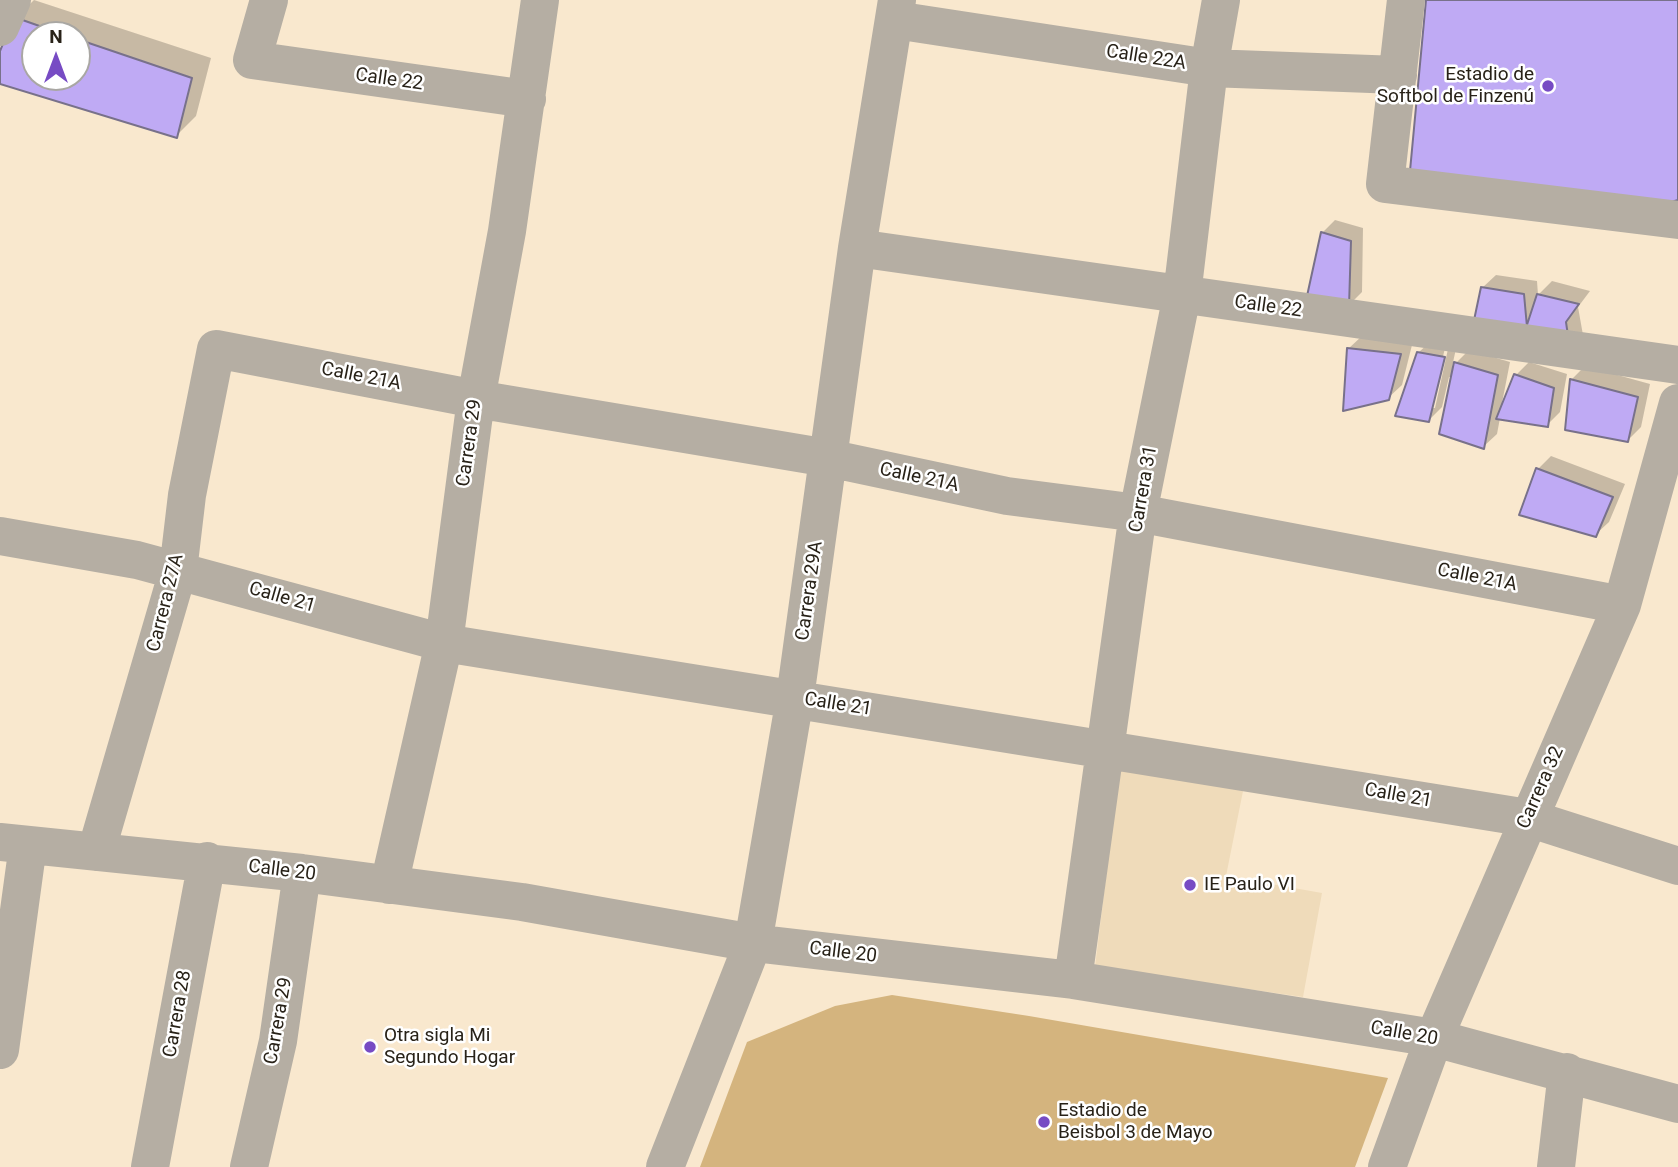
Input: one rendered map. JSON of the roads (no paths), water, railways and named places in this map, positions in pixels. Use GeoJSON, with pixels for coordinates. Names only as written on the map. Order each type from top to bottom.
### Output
{"type":"FeatureCollection","features":[{"type":"Feature","properties":{"kind":"street"},"geometry":{"type":"LineString","coordinates":[[0,27],[12,0]]}},
{"type":"Feature","properties":{"kind":"street","name":"Calle 22"},"geometry":{"type":"LineString","coordinates":[[269,0],[252,60],[527,99]]}},
{"type":"Feature","properties":{"kind":"street","name":"Carrera 29"},"geometry":{"type":"LineString","coordinates":[[389,885],[444,643],[476,399],[527,99],[540,0]]}},
{"type":"Feature","properties":{"kind":"street","name":"Carrera 31"},"geometry":{"type":"LineString","coordinates":[[1073,980],[1138,513],[1182,295],[1209,68],[1221,0]]}},
{"type":"Feature","properties":{"kind":"street"},"geometry":{"type":"LineString","coordinates":[[1406,0],[1385,184],[1678,220]]}},
{"type":"Feature","properties":{"kind":"street","name":"Calle 22A"},"geometry":{"type":"LineString","coordinates":[[896,10],[1209,68],[1398,75]]}},
{"type":"Feature","properties":{"kind":"street","name":"Carrera 29A"},"geometry":{"type":"LineString","coordinates":[[665,1167],[753,943],[795,698],[858,248],[896,10]]}},
{"type":"Feature","properties":{"kind":"street","name":"Calle 22"},"geometry":{"type":"LineString","coordinates":[[858,248],[1678,365]]}},
{"type":"Feature","properties":{"kind":"street","name":"Calle 21A"},"geometry":{"type":"LineString","coordinates":[[216,349],[476,399],[828,458],[1007,496],[1138,513],[1622,606]]}},
{"type":"Feature","properties":{"kind":"street","name":"Carrera 27A"},"geometry":{"type":"LineString","coordinates":[[96,852],[177,571],[187,495],[216,349]]}},
{"type":"Feature","properties":{"kind":"street","name":"Carrera 32"},"geometry":{"type":"LineString","coordinates":[[1387,1167],[1434,1038],[1622,606],[1678,403]]}},
{"type":"Feature","properties":{"kind":"street","name":"Calle 21"},"geometry":{"type":"LineString","coordinates":[[0,536],[137,560],[444,643],[1528,818],[1678,866]]}},
{"type":"Feature","properties":{"kind":"street"},"geometry":{"type":"LineString","coordinates":[[0,1050],[14,844]]}},
{"type":"Feature","properties":{"kind":"street","name":"Calle 20"},"geometry":{"type":"LineString","coordinates":[[14,844],[206,861],[302,873],[522,902],[753,943],[1073,980],[1434,1038],[1678,1104]]}},
{"type":"Feature","properties":{"kind":"street","name":"Carrera 28"},"geometry":{"type":"LineString","coordinates":[[150,1167],[206,861]]}},
{"type":"Feature","properties":{"kind":"street","name":"Carrera 29"},"geometry":{"type":"LineString","coordinates":[[249,1167],[278,1041],[302,873]]}},
{"type":"Feature","properties":{"kind":"street"},"geometry":{"type":"LineString","coordinates":[[1556,1167],[1567,1072]]}},
{"type":"Feature","properties":{"kind":"place","name":"Estadio de Softbol de Finzenú"},"geometry":{"type":"Point","coordinates":[1548,86]}},
{"type":"Feature","properties":{"kind":"place","name":"IE Paulo VI"},"geometry":{"type":"Point","coordinates":[1190,885]}},
{"type":"Feature","properties":{"kind":"place","name":"Otra sigla Mi Segundo Hogar"},"geometry":{"type":"Point","coordinates":[370,1047]}},
{"type":"Feature","properties":{"kind":"place","name":"Estadio de Beisbol 3 de Mayo"},"geometry":{"type":"Point","coordinates":[1044,1122]}}]}
